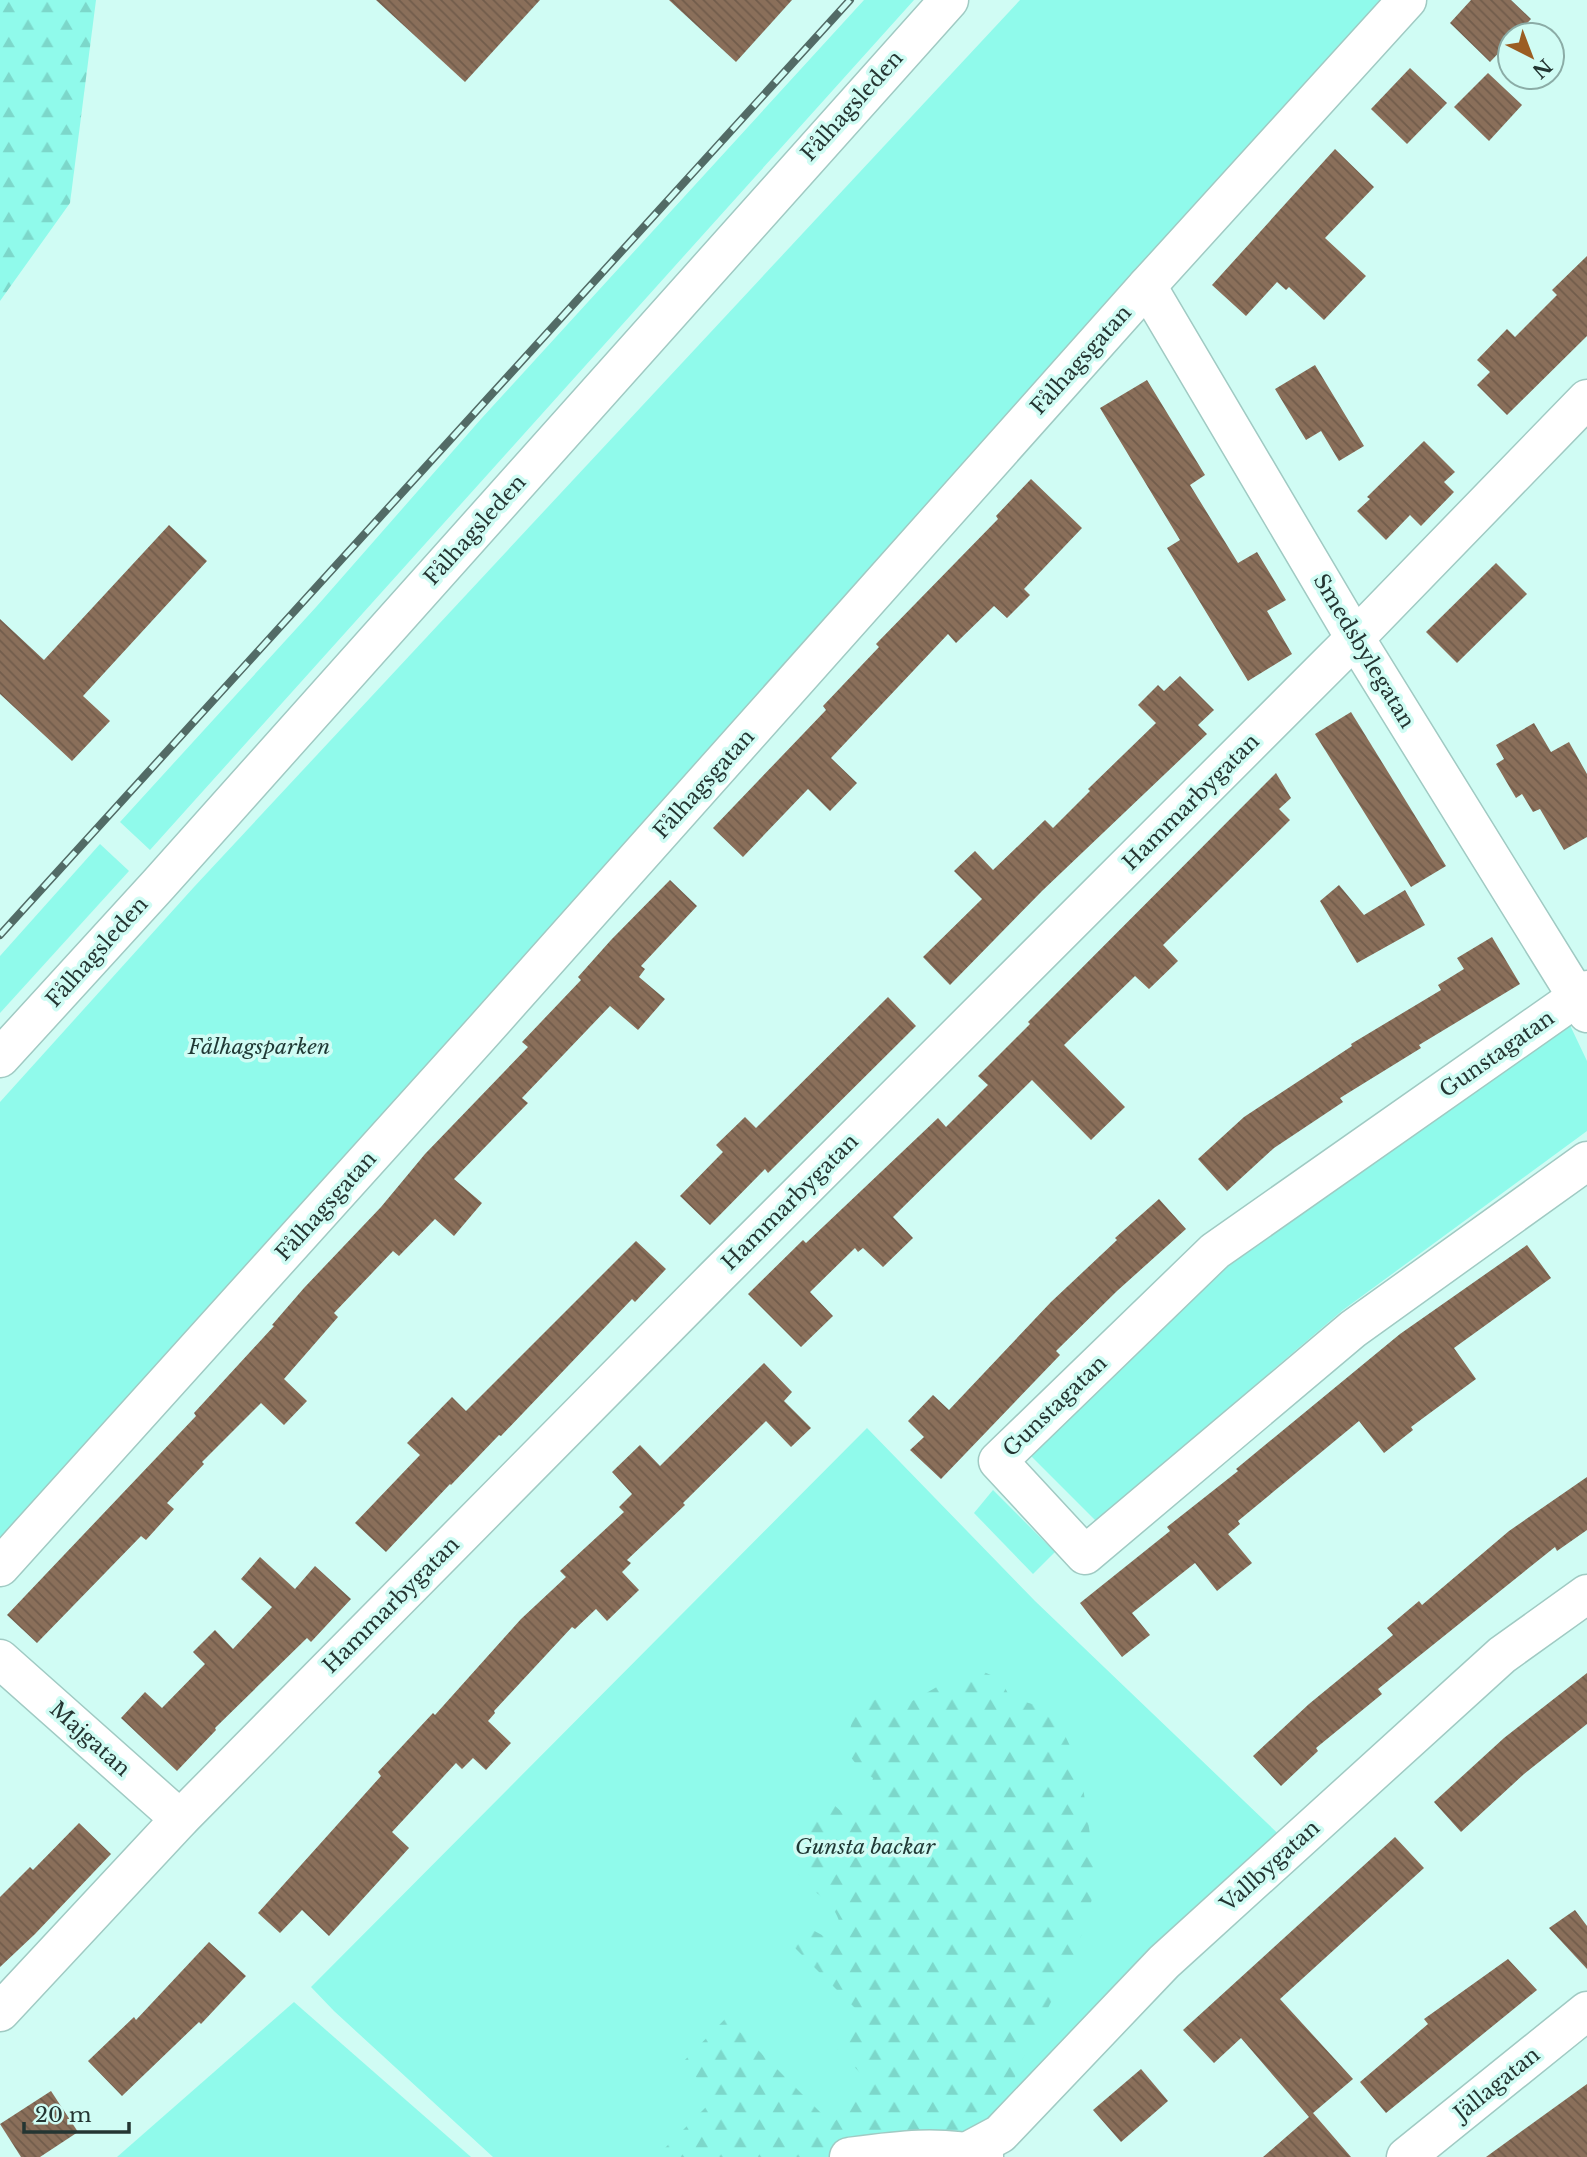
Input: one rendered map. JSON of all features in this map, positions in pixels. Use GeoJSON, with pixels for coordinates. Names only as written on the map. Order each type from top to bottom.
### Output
{"type":"FeatureCollection","features":[{"type":"Feature","properties":{"kind":"street","name":"Fålhagsleden"},"geometry":{"type":"LineString","coordinates":[[0,1058],[178,863],[948,0]]}},
{"type":"Feature","properties":{"kind":"street","name":"Fålhagsgatan"},"geometry":{"type":"LineString","coordinates":[[0,1567],[478,1037],[1147,286],[1407,0]]}},
{"type":"Feature","properties":{"kind":"street","name":"Smedsbylegatan"},"geometry":{"type":"LineString","coordinates":[[1147,286],[1355,638],[1584,1000]]}},
{"type":"Feature","properties":{"kind":"street","name":"Hammarbygatan"},"geometry":{"type":"LineString","coordinates":[[0,2012],[180,1819],[715,1278],[1584,408]]}},
{"type":"Feature","properties":{"kind":"street","name":"Gunstagatan"},"geometry":{"type":"LineString","coordinates":[[1584,1000],[1215,1251],[998,1461],[1085,1555],[1353,1329],[1587,1161]]}},
{"type":"Feature","properties":{"kind":"street","name":"Vallbygatan"},"geometry":{"type":"LineString","coordinates":[[849,2157],[905,2150],[970,2155],[1000,2134],[1164,1962],[1502,1655],[1587,1594]]}},
{"type":"Feature","properties":{"kind":"street","name":"Majgatan"},"geometry":{"type":"LineString","coordinates":[[0,1659],[180,1819]]}},
{"type":"Feature","properties":{"kind":"street","name":"Jällagatan"},"geometry":{"type":"LineString","coordinates":[[1406,2157],[1587,2011]]}},
{"type":"Feature","properties":{"kind":"green space"},"geometry":{"type":"Polygon","coordinates":[[[0,0],[96,0],[70,203],[0,301],[0,0]]]}},
{"type":"Feature","properties":{"kind":"green space"},"geometry":{"type":"Polygon","coordinates":[[[864,0],[914,0],[150,850],[120,822],[317,606],[481,419],[864,0]]]}},
{"type":"Feature","properties":{"kind":"green space","name":"Fålhagsparken"},"geometry":{"type":"Polygon","coordinates":[[[1020,0],[1407,0],[0,1567],[0,1102],[194,887],[1020,0]]]}},
{"type":"Feature","properties":{"kind":"green space"},"geometry":{"type":"Polygon","coordinates":[[[100,844],[129,871],[0,1013],[0,956],[100,844]]]}},
{"type":"Feature","properties":{"kind":"green space"},"geometry":{"type":"Polygon","coordinates":[[[1568,1021],[1587,1061],[1587,1131],[1343,1310],[1096,1521],[1030,1455],[1225,1264],[1568,1021]]]}},
{"type":"Feature","properties":{"kind":"green space","name":"Gunsta backar"},"geometry":{"type":"Polygon","coordinates":[[[867,1428],[1035,1601],[1291,1846],[1000,2134],[849,2157],[493,2157],[311,1987],[867,1428]]]}},
{"type":"Feature","properties":{"kind":"green space"},"geometry":{"type":"Polygon","coordinates":[[[993,1490],[1055,1552],[1033,1574],[974,1513],[993,1490]]]}},
{"type":"Feature","properties":{"kind":"green space"},"geometry":{"type":"Polygon","coordinates":[[[977,1669],[1000,1679],[1010,1697],[1032,1704],[1050,1704],[1080,1767],[1097,1882],[1077,1950],[1017,2070],[1000,2134],[849,2157],[656,2157],[716,2097],[682,2063],[726,2018],[832,2124],[872,2085],[833,2045],[862,2015],[789,1942],[803,1925],[839,1944],[840,1934],[835,1912],[793,1867],[802,1838],[816,1816],[833,1804],[846,1816],[866,1805],[873,1778],[854,1762],[848,1748],[855,1708],[877,1699],[907,1704],[956,1676],[977,1669]]]}},
{"type":"Feature","properties":{"kind":"green space"},"geometry":{"type":"Polygon","coordinates":[[[294,2002],[471,2157],[117,2157],[294,2002]]]}},
{"type":"Feature","properties":{"kind":"building"},"geometry":{"type":"Polygon","coordinates":[[[376,0],[540,0],[465,82],[376,0]]]}},
{"type":"Feature","properties":{"kind":"building"},"geometry":{"type":"Polygon","coordinates":[[[669,0],[792,0],[736,62],[669,0]]]}},
{"type":"Feature","properties":{"kind":"building"},"geometry":{"type":"Polygon","coordinates":[[[1471,0],[1511,0],[1531,19],[1496,21],[1496,56],[1490,62],[1450,23],[1471,0]]]}},
{"type":"Feature","properties":{"kind":"building"},"geometry":{"type":"Polygon","coordinates":[[[1410,68],[1447,103],[1407,144],[1371,109],[1410,68]]]}},
{"type":"Feature","properties":{"kind":"building"},"geometry":{"type":"Polygon","coordinates":[[[1488,73],[1496,81],[1496,91],[1507,91],[1522,105],[1489,141],[1454,107],[1488,73]]]}},
{"type":"Feature","properties":{"kind":"building"},"geometry":{"type":"Polygon","coordinates":[[[1335,149],[1374,187],[1325,238],[1366,276],[1324,320],[1289,287],[1286,290],[1277,282],[1246,316],[1212,285],[1335,149]]]}},
{"type":"Feature","properties":{"kind":"building"},"geometry":{"type":"Polygon","coordinates":[[[1587,256],[1587,336],[1507,415],[1477,385],[1490,372],[1477,360],[1507,329],[1515,337],[1557,295],[1552,290],[1587,256]]]}},
{"type":"Feature","properties":{"kind":"building"},"geometry":{"type":"Polygon","coordinates":[[[1315,365],[1364,446],[1339,461],[1321,431],[1306,440],[1275,389],[1315,365]]]}},
{"type":"Feature","properties":{"kind":"building"},"geometry":{"type":"Polygon","coordinates":[[[1147,380],[1205,475],[1190,485],[1238,563],[1257,552],[1286,600],[1267,611],[1292,654],[1248,681],[1167,548],[1180,540],[1100,408],[1147,380]]]}},
{"type":"Feature","properties":{"kind":"building"},"geometry":{"type":"Polygon","coordinates":[[[1424,441],[1455,472],[1444,482],[1454,492],[1421,526],[1410,515],[1386,540],[1357,511],[1370,499],[1367,497],[1424,441]]]}},
{"type":"Feature","properties":{"kind":"building"},"geometry":{"type":"Polygon","coordinates":[[[1031,479],[1082,528],[1024,589],[1030,595],[1007,618],[994,606],[956,643],[948,634],[831,758],[857,783],[830,811],[808,789],[743,857],[713,828],[826,710],[823,706],[879,647],[876,644],[998,519],[996,516],[1031,479]]]}},
{"type":"Feature","properties":{"kind":"building"},"geometry":{"type":"Polygon","coordinates":[[[169,525],[207,561],[83,696],[110,721],[72,761],[0,694],[0,619],[44,660],[169,525]]]}},
{"type":"Feature","properties":{"kind":"building"},"geometry":{"type":"Polygon","coordinates":[[[1496,563],[1527,594],[1457,663],[1426,632],[1496,563]]]}},
{"type":"Feature","properties":{"kind":"building"},"geometry":{"type":"Polygon","coordinates":[[[1180,676],[1214,710],[1198,725],[1207,734],[1042,891],[950,985],[923,957],[982,899],[954,871],[975,851],[993,870],[1045,820],[1053,828],[1090,791],[1088,789],[1156,723],[1138,705],[1158,685],[1164,691],[1180,676]]]}},
{"type":"Feature","properties":{"kind":"building"},"geometry":{"type":"Polygon","coordinates":[[[1351,712],[1446,866],[1411,887],[1315,734],[1351,712]]]}},
{"type":"Feature","properties":{"kind":"building"},"geometry":{"type":"Polygon","coordinates":[[[1534,723],[1551,752],[1569,742],[1587,774],[1587,837],[1564,850],[1540,809],[1533,812],[1522,794],[1516,798],[1496,764],[1504,759],[1496,745],[1534,723]]]}},
{"type":"Feature","properties":{"kind":"building"},"geometry":{"type":"Polygon","coordinates":[[[1276,773],[1291,798],[1279,809],[1290,820],[1163,945],[1178,961],[1149,989],[1135,976],[1064,1045],[1125,1107],[1091,1140],[1032,1080],[893,1217],[913,1238],[883,1267],[863,1248],[858,1252],[855,1248],[810,1292],[833,1316],[801,1347],[748,1294],[803,1240],[806,1243],[938,1118],[946,1127],[988,1085],[978,1076],[1030,1024],[1028,1022],[1276,773]]]}},
{"type":"Feature","properties":{"kind":"building"},"geometry":{"type":"Polygon","coordinates":[[[670,880],[697,906],[641,966],[645,969],[639,977],[665,999],[638,1030],[610,1006],[522,1098],[528,1103],[454,1179],[482,1203],[454,1236],[435,1219],[399,1256],[393,1251],[334,1313],[338,1317],[284,1379],[307,1401],[284,1425],[261,1403],[202,1462],[204,1464],[167,1503],[174,1509],[146,1540],[141,1536],[37,1643],[7,1615],[196,1416],[194,1413],[274,1326],[272,1325],[304,1288],[381,1207],[425,1154],[528,1047],[522,1042],[581,980],[578,977],[670,880]]]}},
{"type":"Feature","properties":{"kind":"building"},"geometry":{"type":"Polygon","coordinates":[[[1339,885],[1364,915],[1405,890],[1425,925],[1357,963],[1320,901],[1339,885]]]}},
{"type":"Feature","properties":{"kind":"building"},"geometry":{"type":"Polygon","coordinates":[[[1492,937],[1520,984],[1419,1045],[1421,1048],[1340,1098],[1343,1102],[1274,1148],[1227,1191],[1198,1159],[1244,1117],[1352,1046],[1351,1044],[1441,990],[1438,985],[1464,969],[1457,958],[1492,937]]]}},
{"type":"Feature","properties":{"kind":"building"},"geometry":{"type":"Polygon","coordinates":[[[888,997],[916,1026],[768,1173],[765,1169],[710,1225],[680,1196],[723,1152],[716,1145],[745,1117],[756,1128],[888,997]]]}},
{"type":"Feature","properties":{"kind":"building"},"geometry":{"type":"Polygon","coordinates":[[[1159,1199],[1186,1229],[1056,1351],[1060,1355],[941,1479],[910,1450],[924,1437],[908,1421],[933,1395],[949,1410],[1051,1302],[1117,1240],[1115,1238],[1159,1199]]]}},
{"type":"Feature","properties":{"kind":"building"},"geometry":{"type":"Polygon","coordinates":[[[636,1241],[666,1269],[635,1302],[632,1299],[386,1552],[355,1523],[420,1455],[407,1443],[452,1397],[466,1411],[636,1241]]]}},
{"type":"Feature","properties":{"kind":"building"},"geometry":{"type":"Polygon","coordinates":[[[1527,1245],[1551,1278],[1454,1348],[1476,1379],[1411,1427],[1413,1430],[1384,1453],[1359,1421],[1238,1521],[1240,1524],[1228,1534],[1252,1563],[1217,1591],[1195,1563],[1132,1613],[1150,1635],[1122,1657],[1080,1603],[1170,1531],[1167,1527],[1238,1471],[1236,1469],[1400,1334],[1527,1245]]]}},
{"type":"Feature","properties":{"kind":"building"},"geometry":{"type":"Polygon","coordinates":[[[764,1363],[792,1392],[784,1401],[811,1428],[791,1447],[766,1421],[683,1503],[685,1505],[627,1560],[631,1563],[622,1572],[639,1590],[607,1621],[596,1609],[575,1629],[572,1627],[494,1711],[488,1721],[511,1743],[486,1770],[473,1758],[462,1769],[456,1763],[392,1832],[409,1848],[329,1936],[302,1910],[280,1933],[258,1913],[381,1776],[378,1772],[433,1713],[435,1715],[521,1619],[566,1577],[560,1571],[624,1512],[619,1507],[632,1494],[612,1472],[640,1445],[660,1466],[764,1363]]]}},
{"type":"Feature","properties":{"kind":"building"},"geometry":{"type":"Polygon","coordinates":[[[1587,1477],[1587,1530],[1557,1551],[1555,1547],[1378,1689],[1382,1694],[1316,1748],[1318,1751],[1281,1786],[1253,1756],[1309,1704],[1393,1635],[1387,1628],[1419,1601],[1422,1605],[1509,1531],[1587,1477]]]}},
{"type":"Feature","properties":{"kind":"building"},"geometry":{"type":"Polygon","coordinates":[[[260,1557],[295,1589],[315,1566],[351,1599],[311,1642],[307,1638],[215,1728],[177,1771],[121,1718],[145,1692],[162,1708],[205,1664],[193,1652],[215,1630],[233,1649],[272,1607],[241,1579],[260,1557]]]}},
{"type":"Feature","properties":{"kind":"building"},"geometry":{"type":"Polygon","coordinates":[[[1587,1673],[1587,1724],[1524,1774],[1461,1832],[1434,1802],[1504,1738],[1587,1673]]]}},
{"type":"Feature","properties":{"kind":"building"},"geometry":{"type":"Polygon","coordinates":[[[79,1823],[111,1854],[0,1967],[0,1897],[30,1867],[33,1870],[79,1823]]]}},
{"type":"Feature","properties":{"kind":"building"},"geometry":{"type":"Polygon","coordinates":[[[1395,1837],[1424,1868],[1280,1999],[1353,2079],[1313,2113],[1351,2157],[1263,2157],[1309,2117],[1241,2038],[1214,2063],[1183,2030],[1395,1837]]]}},
{"type":"Feature","properties":{"kind":"building"},"geometry":{"type":"Polygon","coordinates":[[[1575,1910],[1587,1926],[1587,1969],[1549,1928],[1575,1910]]]}},
{"type":"Feature","properties":{"kind":"building"},"geometry":{"type":"Polygon","coordinates":[[[209,1942],[246,1976],[201,2024],[199,2022],[122,2096],[88,2061],[134,2017],[136,2020],[209,1942]]]}},
{"type":"Feature","properties":{"kind":"building"},"geometry":{"type":"Polygon","coordinates":[[[1508,1959],[1537,1990],[1386,2113],[1360,2082],[1428,2024],[1424,2019],[1508,1959]]]}},
{"type":"Feature","properties":{"kind":"building"},"geometry":{"type":"Polygon","coordinates":[[[1141,2069],[1168,2101],[1121,2142],[1093,2110],[1141,2069]]]}},
{"type":"Feature","properties":{"kind":"building"},"geometry":{"type":"Polygon","coordinates":[[[1587,2084],[1587,2157],[1486,2157],[1587,2084]]]}},
{"type":"Feature","properties":{"kind":"building"},"geometry":{"type":"Polygon","coordinates":[[[51,2091],[78,2132],[40,2157],[21,2157],[0,2124],[51,2091]]]}},
{"type":"Feature","properties":{"kind":"railway"},"geometry":{"type":"LineString","coordinates":[[0,935],[850,0]]}}]}
